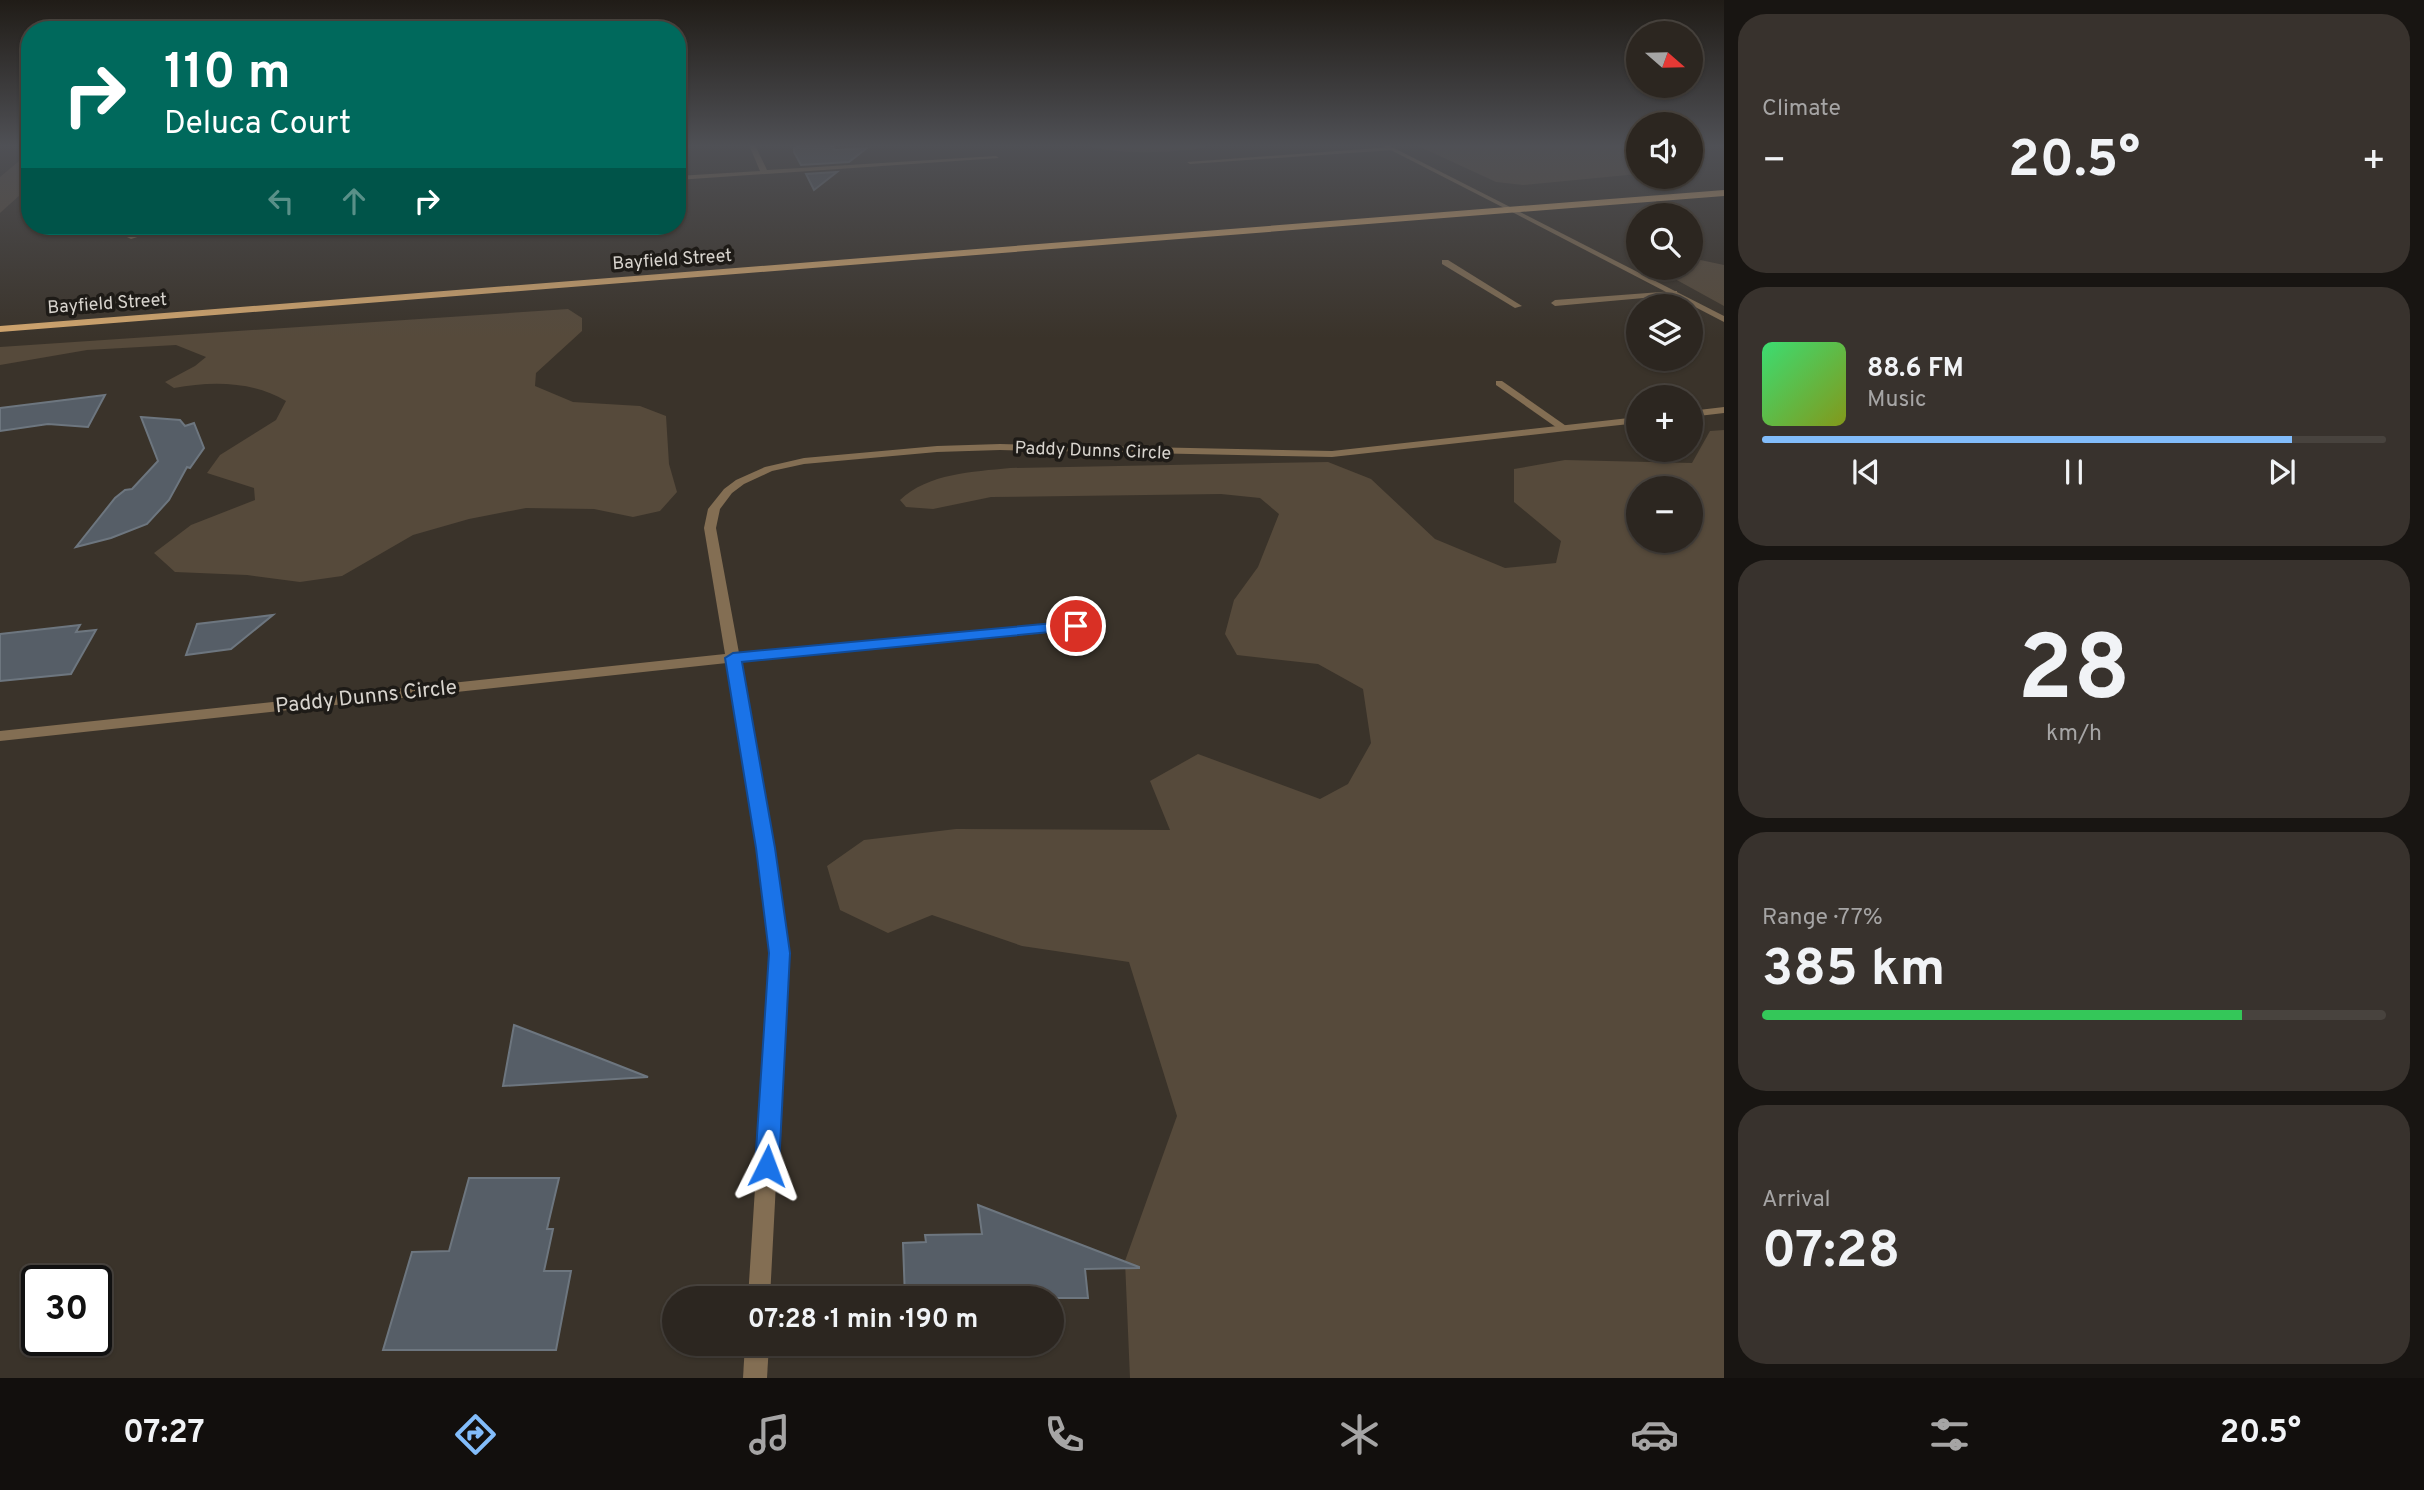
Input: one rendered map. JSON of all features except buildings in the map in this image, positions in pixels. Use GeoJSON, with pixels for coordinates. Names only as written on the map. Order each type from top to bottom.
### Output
{"type":"FeatureCollection","features":[{"type":"Feature","properties":{"kind":"main road","name":"Bayfield Street"},"geometry":{"type":"LineString","coordinates":[[0,329],[1534,209]]}},
{"type":"Feature","properties":{"kind":"street"},"geometry":{"type":"LineString","coordinates":[[1511,209],[1724,319]]}},
{"type":"Feature","properties":{"kind":"street"},"geometry":{"type":"LineString","coordinates":[[131,237],[138,235]]}},
{"type":"Feature","properties":{"kind":"street"},"geometry":{"type":"LineString","coordinates":[[1446,262],[1518,306]]}},
{"type":"Feature","properties":{"kind":"street"},"geometry":{"type":"LineString","coordinates":[[1555,303],[1674,293]]}},
{"type":"Feature","properties":{"kind":"street"},"geometry":{"type":"LineString","coordinates":[[1499,383],[1564,428]]}},
{"type":"Feature","properties":{"kind":"street"},"geometry":{"type":"LineString","coordinates":[[1703,412],[1724,410]]}},
{"type":"Feature","properties":{"kind":"street","name":"Paddy Dunns Circle"},"geometry":{"type":"LineString","coordinates":[[761,1286],[779,953],[766,848],[710,528],[714,509],[729,491],[740,482],[769,469],[804,461],[962,448],[1332,454],[1626,421]]}},
{"type":"Feature","properties":{"kind":"street"},"geometry":{"type":"LineString","coordinates":[[733,658],[1076,626]]}},
{"type":"Feature","properties":{"kind":"street","name":"Paddy Dunns Circle"},"geometry":{"type":"LineString","coordinates":[[0,736],[733,658]]}},
{"type":"Feature","properties":{"kind":"street"},"geometry":{"type":"LineString","coordinates":[[755,1378],[756,1356]]}},
{"type":"Feature","properties":{"kind":"shaded area"},"geometry":{"type":"Polygon","coordinates":[[[1703,261],[1724,265],[1724,306],[1677,280],[1703,280],[1703,261]]]}},
{"type":"Feature","properties":{"kind":"shaded area"},"geometry":{"type":"Polygon","coordinates":[[[568,309],[582,318],[582,331],[536,373],[535,386],[573,402],[640,406],[666,416],[669,464],[677,492],[660,511],[633,517],[594,509],[526,508],[469,519],[413,535],[342,576],[300,582],[247,575],[175,572],[154,553],[191,525],[255,500],[254,488],[207,473],[220,455],[276,420],[286,401],[273,394],[232,384],[174,388],[165,382],[206,357],[176,345],[87,350],[0,365],[0,347],[568,309]]]}},
{"type":"Feature","properties":{"kind":"shaded area"},"geometry":{"type":"Polygon","coordinates":[[[1724,430],[1724,1378],[1130,1378],[1125,1261],[1177,1116],[1129,962],[1022,946],[932,915],[888,933],[840,910],[827,866],[864,840],[956,829],[1170,830],[1150,781],[1198,754],[1320,799],[1348,784],[1371,743],[1363,689],[1318,664],[1237,655],[1225,634],[1234,600],[1258,567],[1279,514],[1260,498],[1221,494],[991,497],[933,509],[906,507],[900,500],[911,491],[938,479],[1010,468],[1328,462],[1371,479],[1435,539],[1505,568],[1556,563],[1561,541],[1514,502],[1514,469],[1565,460],[1703,462],[1703,443],[1710,431],[1724,430]]]}},
{"type":"Feature","properties":{"kind":"route"},"geometry":{"type":"LineString","coordinates":[[767,1166],[779,953],[766,848],[733,658],[1076,626]]}}]}
